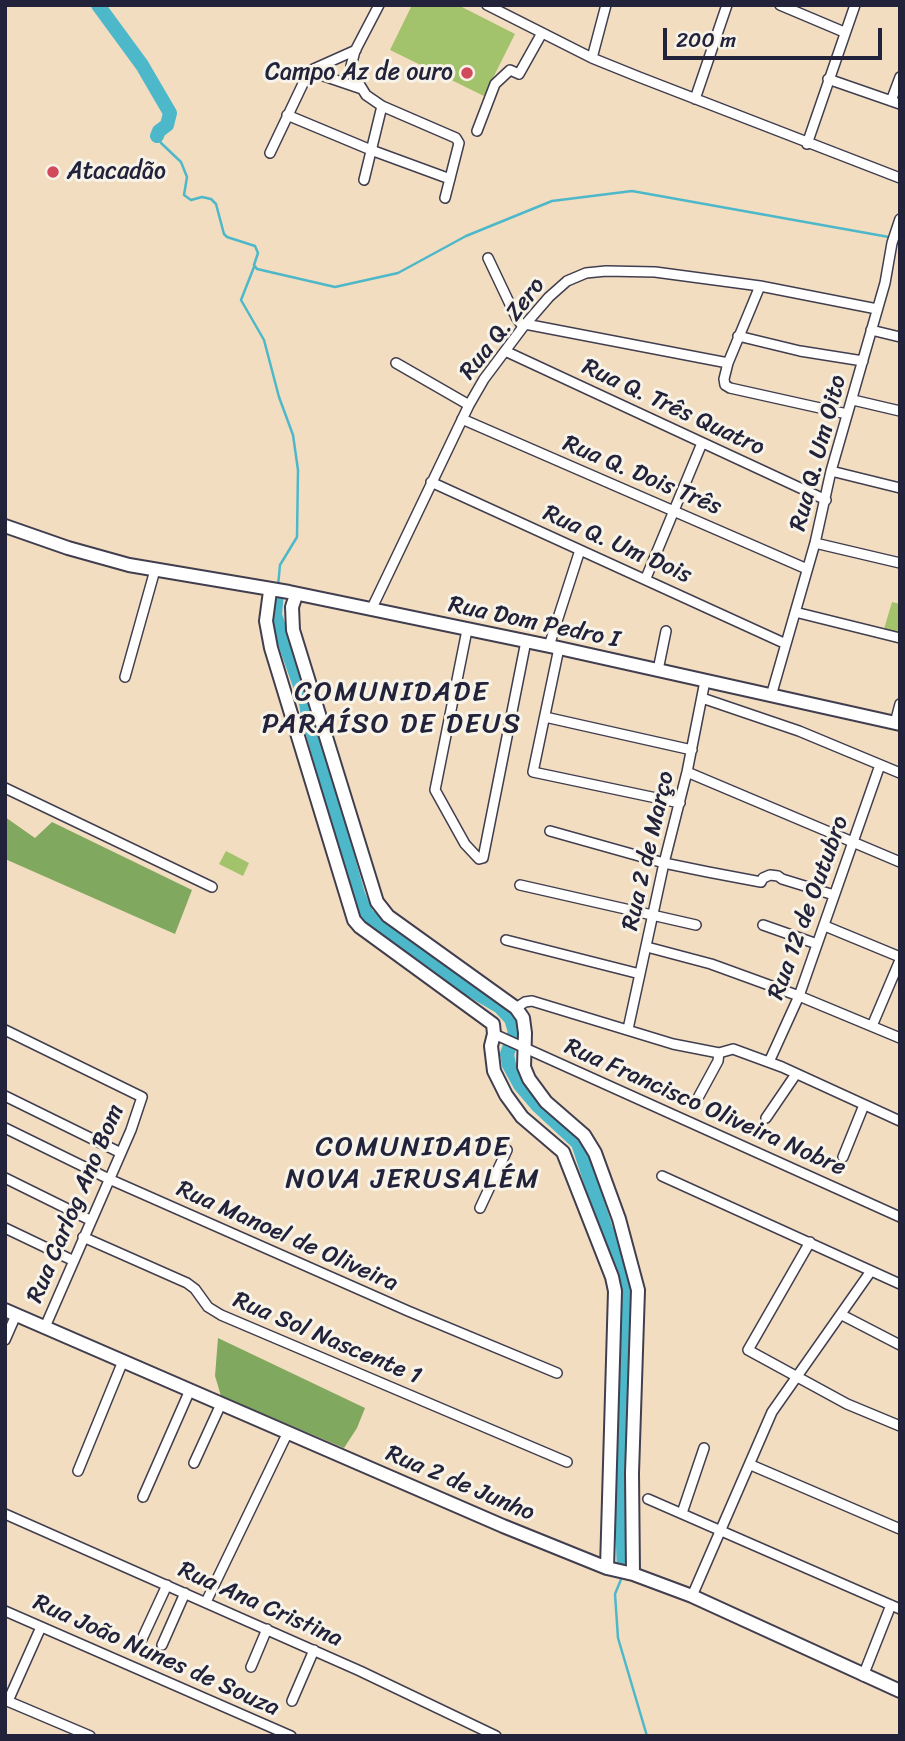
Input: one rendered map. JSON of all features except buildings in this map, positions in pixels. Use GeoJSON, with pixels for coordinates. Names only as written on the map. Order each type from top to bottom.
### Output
{"type":"FeatureCollection","features":[{"type":"Feature","properties":{"kind":"street"},"geometry":{"type":"LineString","coordinates":[[379,5],[356,50],[351,66],[362,89],[382,106],[456,138],[459,143],[445,198]]}},
{"type":"Feature","properties":{"kind":"street"},"geometry":{"type":"LineString","coordinates":[[486,5],[592,58],[900,178]]}},
{"type":"Feature","properties":{"kind":"street"},"geometry":{"type":"LineString","coordinates":[[592,58],[606,5]]}},
{"type":"Feature","properties":{"kind":"street"},"geometry":{"type":"LineString","coordinates":[[695,99],[727,5]]}},
{"type":"Feature","properties":{"kind":"street"},"geometry":{"type":"LineString","coordinates":[[780,5],[844,32]]}},
{"type":"Feature","properties":{"kind":"street"},"geometry":{"type":"LineString","coordinates":[[807,144],[855,5]]}},
{"type":"Feature","properties":{"kind":"street"},"geometry":{"type":"LineString","coordinates":[[477,131],[495,84],[510,70],[519,75],[542,33]]}},
{"type":"Feature","properties":{"kind":"street"},"geometry":{"type":"LineString","coordinates":[[270,153],[309,71],[356,50]]}},
{"type":"Feature","properties":{"kind":"street"},"geometry":{"type":"LineString","coordinates":[[309,71],[362,89]]}},
{"type":"Feature","properties":{"kind":"street"},"geometry":{"type":"LineString","coordinates":[[828,79],[895,102],[900,77]]}},
{"type":"Feature","properties":{"kind":"street"},"geometry":{"type":"LineString","coordinates":[[363,180],[382,106]]}},
{"type":"Feature","properties":{"kind":"street"},"geometry":{"type":"LineString","coordinates":[[287,115],[450,179]]}},
{"type":"Feature","properties":{"kind":"street","name":"Rua Q. Um Oito"},"geometry":{"type":"LineString","coordinates":[[771,695],[815,543],[831,471],[885,283],[898,224]]}},
{"type":"Feature","properties":{"kind":"street"},"geometry":{"type":"LineString","coordinates":[[488,258],[516,317],[524,325],[728,363]]}},
{"type":"Feature","properties":{"kind":"street","name":"Rua Q. Zero"},"geometry":{"type":"LineString","coordinates":[[371,610],[468,405],[524,325],[560,286],[586,273],[655,272],[760,286],[877,309]]}},
{"type":"Feature","properties":{"kind":"street"},"geometry":{"type":"LineString","coordinates":[[760,286],[728,363],[725,385],[847,414]]}},
{"type":"Feature","properties":{"kind":"street"},"geometry":{"type":"LineString","coordinates":[[870,330],[900,337]]}},
{"type":"Feature","properties":{"kind":"street"},"geometry":{"type":"LineString","coordinates":[[738,337],[863,361]]}},
{"type":"Feature","properties":{"kind":"street","name":"Rua Q. Três Quatro"},"geometry":{"type":"LineString","coordinates":[[505,351],[826,500]]}},
{"type":"Feature","properties":{"kind":"street"},"geometry":{"type":"LineString","coordinates":[[396,363],[468,405]]}},
{"type":"Feature","properties":{"kind":"street"},"geometry":{"type":"LineString","coordinates":[[853,400],[900,411]]}},
{"type":"Feature","properties":{"kind":"street","name":"Rua Q. Dois Três"},"geometry":{"type":"LineString","coordinates":[[462,419],[807,569]]}},
{"type":"Feature","properties":{"kind":"street"},"geometry":{"type":"LineString","coordinates":[[646,578],[702,443]]}},
{"type":"Feature","properties":{"kind":"street"},"geometry":{"type":"LineString","coordinates":[[831,471],[900,488]]}},
{"type":"Feature","properties":{"kind":"street","name":"Rua Q. Um Dois"},"geometry":{"type":"LineString","coordinates":[[431,482],[786,643]]}},
{"type":"Feature","properties":{"kind":"street","name":"Rua Dom Pedro I"},"geometry":{"type":"LineString","coordinates":[[5,526],[68,548],[155,570],[292,594],[526,641],[897,723]]}},
{"type":"Feature","properties":{"kind":"street"},"geometry":{"type":"LineString","coordinates":[[815,543],[900,563]]}},
{"type":"Feature","properties":{"kind":"street"},"geometry":{"type":"LineString","coordinates":[[580,550],[554,647],[545,717],[533,772],[680,803]]}},
{"type":"Feature","properties":{"kind":"street"},"geometry":{"type":"LineString","coordinates":[[125,677],[155,570]]}},
{"type":"Feature","properties":{"kind":"street"},"geometry":{"type":"LineString","coordinates":[[270,591],[266,621],[271,648],[354,920],[493,1024],[491,1046],[494,1071],[522,1118],[562,1152],[612,1277],[615,1291],[607,1568]]}},
{"type":"Feature","properties":{"kind":"street"},"geometry":{"type":"LineString","coordinates":[[292,594],[293,630],[377,902],[388,916],[516,1008],[523,1018],[520,1046],[524,1068],[535,1089],[546,1102],[584,1135],[595,1153],[618,1219],[637,1281],[632,1473],[633,1574]]}},
{"type":"Feature","properties":{"kind":"street"},"geometry":{"type":"LineString","coordinates":[[796,612],[900,638]]}},
{"type":"Feature","properties":{"kind":"street"},"geometry":{"type":"LineString","coordinates":[[467,630],[435,790],[465,844],[479,859],[483,858],[526,641]]}},
{"type":"Feature","properties":{"kind":"street"},"geometry":{"type":"LineString","coordinates":[[658,670],[666,631]]}},
{"type":"Feature","properties":{"kind":"street","name":"Rua 2 de Março"},"geometry":{"type":"LineString","coordinates":[[628,1029],[692,750],[705,681]]}},
{"type":"Feature","properties":{"kind":"street"},"geometry":{"type":"LineString","coordinates":[[702,698],[799,731],[900,773]]}},
{"type":"Feature","properties":{"kind":"street"},"geometry":{"type":"LineString","coordinates":[[897,723],[900,704]]}},
{"type":"Feature","properties":{"kind":"street"},"geometry":{"type":"LineString","coordinates":[[545,717],[692,750]]}},
{"type":"Feature","properties":{"kind":"street","name":"Rua 12 de Outubro"},"geometry":{"type":"LineString","coordinates":[[769,1062],[799,996],[880,765]]}},
{"type":"Feature","properties":{"kind":"street"},"geometry":{"type":"LineString","coordinates":[[687,772],[900,862]]}},
{"type":"Feature","properties":{"kind":"street"},"geometry":{"type":"LineString","coordinates":[[5,788],[212,887]]}},
{"type":"Feature","properties":{"kind":"street"},"geometry":{"type":"LineString","coordinates":[[550,831],[664,863],[761,882],[770,875],[778,876],[835,895]]}},
{"type":"Feature","properties":{"kind":"street"},"geometry":{"type":"LineString","coordinates":[[520,885],[696,925]]}},
{"type":"Feature","properties":{"kind":"street"},"geometry":{"type":"LineString","coordinates":[[763,925],[817,944]]}},
{"type":"Feature","properties":{"kind":"street"},"geometry":{"type":"LineString","coordinates":[[825,926],[900,959],[872,1026]]}},
{"type":"Feature","properties":{"kind":"street"},"geometry":{"type":"LineString","coordinates":[[506,940],[640,974]]}},
{"type":"Feature","properties":{"kind":"street"},"geometry":{"type":"LineString","coordinates":[[647,947],[711,964],[799,996],[900,1038]]}},
{"type":"Feature","properties":{"kind":"street"},"geometry":{"type":"LineString","coordinates":[[516,1008],[532,1001],[673,1044],[719,1053],[733,1049],[769,1062],[900,1121]]}},
{"type":"Feature","properties":{"kind":"street","name":"Rua Carlog Ano Bom"},"geometry":{"type":"LineString","coordinates":[[5,1030],[142,1099],[45,1327]]}},
{"type":"Feature","properties":{"kind":"street","name":"Rua Francisco Oliveira Nobre"},"geometry":{"type":"LineString","coordinates":[[494,1034],[900,1217]]}},
{"type":"Feature","properties":{"kind":"street"},"geometry":{"type":"LineString","coordinates":[[699,1096],[718,1061],[719,1053]]}},
{"type":"Feature","properties":{"kind":"street"},"geometry":{"type":"LineString","coordinates":[[766,1118],[796,1074]]}},
{"type":"Feature","properties":{"kind":"street"},"geometry":{"type":"LineString","coordinates":[[5,1096],[121,1153]]}},
{"type":"Feature","properties":{"kind":"street"},"geometry":{"type":"LineString","coordinates":[[842,1157],[864,1105]]}},
{"type":"Feature","properties":{"kind":"street","name":"Rua Manoel de Oliveira"},"geometry":{"type":"LineString","coordinates":[[5,1128],[109,1179],[408,1311],[557,1373]]}},
{"type":"Feature","properties":{"kind":"street"},"geometry":{"type":"LineString","coordinates":[[480,1208],[507,1150]]}},
{"type":"Feature","properties":{"kind":"street"},"geometry":{"type":"LineString","coordinates":[[662,1176],[900,1284]]}},
{"type":"Feature","properties":{"kind":"street"},"geometry":{"type":"LineString","coordinates":[[5,1178],[90,1220]]}},
{"type":"Feature","properties":{"kind":"street"},"geometry":{"type":"LineString","coordinates":[[5,1228],[72,1260]]}},
{"type":"Feature","properties":{"kind":"street","name":"Rua Sol Nascente 1"},"geometry":{"type":"LineString","coordinates":[[83,1237],[187,1283],[208,1307],[221,1315],[567,1462]]}},
{"type":"Feature","properties":{"kind":"street"},"geometry":{"type":"LineString","coordinates":[[810,1242],[748,1350],[848,1404],[900,1426]]}},
{"type":"Feature","properties":{"kind":"street"},"geometry":{"type":"LineString","coordinates":[[692,1596],[772,1412],[871,1271]]}},
{"type":"Feature","properties":{"kind":"street"},"geometry":{"type":"LineString","coordinates":[[5,1340],[11,1312]]}},
{"type":"Feature","properties":{"kind":"street","name":"Rua 2 de Junho"},"geometry":{"type":"LineString","coordinates":[[11,1312],[466,1510],[607,1568],[633,1574],[692,1596],[900,1691]]}},
{"type":"Feature","properties":{"kind":"street"},"geometry":{"type":"LineString","coordinates":[[842,1315],[900,1345]]}},
{"type":"Feature","properties":{"kind":"street"},"geometry":{"type":"LineString","coordinates":[[78,1471],[122,1361]]}},
{"type":"Feature","properties":{"kind":"street"},"geometry":{"type":"LineString","coordinates":[[144,1497],[190,1390]]}},
{"type":"Feature","properties":{"kind":"street"},"geometry":{"type":"LineString","coordinates":[[194,1463],[221,1404]]}},
{"type":"Feature","properties":{"kind":"street"},"geometry":{"type":"LineString","coordinates":[[206,1602],[288,1432]]}},
{"type":"Feature","properties":{"kind":"street"},"geometry":{"type":"LineString","coordinates":[[682,1513],[704,1448]]}},
{"type":"Feature","properties":{"kind":"street"},"geometry":{"type":"LineString","coordinates":[[751,1465],[900,1530]]}},
{"type":"Feature","properties":{"kind":"street"},"geometry":{"type":"LineString","coordinates":[[648,1499],[895,1607],[863,1676]]}},
{"type":"Feature","properties":{"kind":"street","name":"Rua Ana Cristina"},"geometry":{"type":"LineString","coordinates":[[5,1514],[314,1650],[496,1736]]}},
{"type":"Feature","properties":{"kind":"street"},"geometry":{"type":"LineString","coordinates":[[142,1639],[167,1585]]}},
{"type":"Feature","properties":{"kind":"street"},"geometry":{"type":"LineString","coordinates":[[162,1645],[185,1593]]}},
{"type":"Feature","properties":{"kind":"street","name":"Rua João Nunes de Souza"},"geometry":{"type":"LineString","coordinates":[[5,1611],[291,1736]]}},
{"type":"Feature","properties":{"kind":"street"},"geometry":{"type":"LineString","coordinates":[[41,1627],[7,1700],[90,1736]]}},
{"type":"Feature","properties":{"kind":"street"},"geometry":{"type":"LineString","coordinates":[[251,1667],[267,1629]]}},
{"type":"Feature","properties":{"kind":"street"},"geometry":{"type":"LineString","coordinates":[[292,1701],[314,1650]]}},
{"type":"Feature","properties":{"kind":"green space","name":"Campo Az de ouro"},"geometry":{"type":"Polygon","coordinates":[[[412,5],[458,5],[515,34],[484,96],[390,50],[412,5]]]}},
{"type":"Feature","properties":{"kind":"green space"},"geometry":{"type":"Polygon","coordinates":[[[892,602],[900,604],[900,633],[884,629],[892,602]]]}},
{"type":"Feature","properties":{"kind":"green space"},"geometry":{"type":"Polygon","coordinates":[[[5,817],[35,838],[52,822],[192,890],[175,934],[5,859],[5,817]]]}},
{"type":"Feature","properties":{"kind":"green space"},"geometry":{"type":"Polygon","coordinates":[[[226,851],[249,863],[243,876],[219,864],[226,851]]]}},
{"type":"Feature","properties":{"kind":"green space"},"geometry":{"type":"Polygon","coordinates":[[[218,1338],[365,1408],[357,1428],[344,1448],[221,1396],[215,1376],[218,1338]]]}},
{"type":"Feature","properties":{"kind":"waterway"},"geometry":{"type":"LineString","coordinates":[[98,5],[142,65],[170,113],[167,125],[157,136]]}},
{"type":"Feature","properties":{"kind":"waterway"},"geometry":{"type":"LineString","coordinates":[[157,136],[181,162],[187,177],[184,195],[191,200],[202,197],[211,199],[216,204],[224,234],[255,246],[258,253],[254,265],[257,269],[335,287],[398,273],[466,236],[552,201],[632,191],[900,239]]}},
{"type":"Feature","properties":{"kind":"waterway"},"geometry":{"type":"LineString","coordinates":[[254,267],[241,300],[264,340],[279,397],[293,435],[298,470],[297,537],[280,565],[278,586]]}},
{"type":"Feature","properties":{"kind":"waterway"},"geometry":{"type":"LineString","coordinates":[[277,592],[275,615],[306,703],[358,894],[367,915],[454,980],[500,1007],[511,1019],[515,1032],[507,1054],[509,1065],[520,1085],[537,1105],[578,1143],[606,1229],[629,1284],[620,1468],[624,1572]]}},
{"type":"Feature","properties":{"kind":"waterway"},"geometry":{"type":"LineString","coordinates":[[622,1577],[615,1594],[618,1638],[647,1736]]}},
{"type":"Feature","properties":{"kind":"place","name":"Campo Az de ouro"},"geometry":{"type":"Point","coordinates":[467,73]}},
{"type":"Feature","properties":{"kind":"place","name":"Atacadão"},"geometry":{"type":"Point","coordinates":[53,172]}},
{"type":"Feature","properties":{"kind":"district","name":"COMUNIDADE PARAÍSO DE DEUS"},"geometry":{"type":"Point","coordinates":[392,709]}},
{"type":"Feature","properties":{"kind":"district","name":"COMUNIDADE NOVA JERUSALÉM"},"geometry":{"type":"Point","coordinates":[413,1164]}}]}
